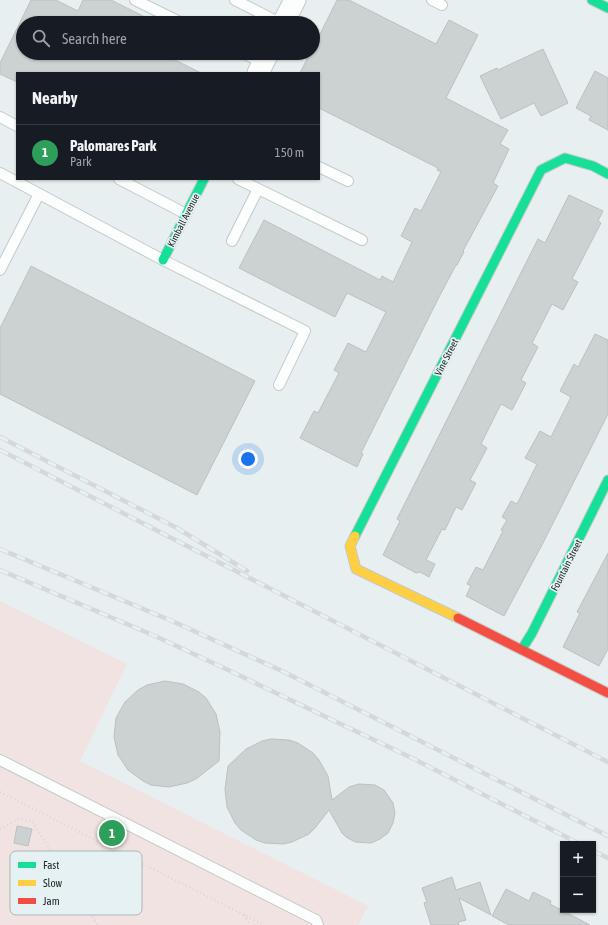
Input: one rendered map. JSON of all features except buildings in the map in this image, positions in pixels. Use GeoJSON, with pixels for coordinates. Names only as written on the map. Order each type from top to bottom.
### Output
{"type":"FeatureCollection","features":[{"type":"Feature","properties":{"kind":"street"},"geometry":{"type":"LineString","coordinates":[[286,16],[295,0]]}},
{"type":"Feature","properties":{"kind":"street","name":"Vine Street"},"geometry":{"type":"LineString","coordinates":[[522,649],[356,569],[350,546],[540,170],[565,158],[593,166],[608,174]]}},
{"type":"Feature","properties":{"kind":"street","name":"Kimball Avenue"},"geometry":{"type":"LineString","coordinates":[[163,260],[203,180]]}},
{"type":"Feature","properties":{"kind":"street","name":"Fountain Street"},"geometry":{"type":"LineString","coordinates":[[522,649],[532,633],[608,480]]}},
{"type":"Feature","properties":{"kind":"street"},"geometry":{"type":"LineString","coordinates":[[522,649],[608,693]]}},
{"type":"Feature","properties":{"kind":"lane"},"geometry":{"type":"LineString","coordinates":[[135,0],[168,16]]}},
{"type":"Feature","properties":{"kind":"lane"},"geometry":{"type":"LineString","coordinates":[[234,0],[267,16]]}},
{"type":"Feature","properties":{"kind":"lane"},"geometry":{"type":"LineString","coordinates":[[432,0],[442,5]]}},
{"type":"Feature","properties":{"kind":"lane"},"geometry":{"type":"LineString","coordinates":[[0,117],[16,125]]}},
{"type":"Feature","properties":{"kind":"lane"},"geometry":{"type":"LineString","coordinates":[[320,167],[348,181]]}},
{"type":"Feature","properties":{"kind":"lane"},"geometry":{"type":"LineString","coordinates":[[0,173],[163,260],[305,330],[279,385]]}},
{"type":"Feature","properties":{"kind":"lane"},"geometry":{"type":"LineString","coordinates":[[121,180],[186,214]]}},
{"type":"Feature","properties":{"kind":"lane"},"geometry":{"type":"LineString","coordinates":[[240,180],[362,240]]}},
{"type":"Feature","properties":{"kind":"lane"},"geometry":{"type":"LineString","coordinates":[[232,241],[258,189]]}},
{"type":"Feature","properties":{"kind":"lane"},"geometry":{"type":"LineString","coordinates":[[0,270],[39,194]]}},
{"type":"Feature","properties":{"kind":"lane"},"geometry":{"type":"LineString","coordinates":[[0,760],[316,920],[318,925]]}},
{"type":"Feature","properties":{"kind":"path"},"geometry":{"type":"LineString","coordinates":[[0,792],[117,851]]}},
{"type":"Feature","properties":{"kind":"path"},"geometry":{"type":"LineString","coordinates":[[0,829],[18,818],[32,821],[51,851]]}},
{"type":"Feature","properties":{"kind":"path"},"geometry":{"type":"LineString","coordinates":[[142,864],[264,925]]}},
{"type":"Feature","properties":{"kind":"path"},"geometry":{"type":"LineString","coordinates":[[92,915],[98,925]]}},
{"type":"Feature","properties":{"kind":"path"},"geometry":{"type":"LineString","coordinates":[[244,915],[250,925]]}},
{"type":"Feature","properties":{"kind":"shaded area"},"geometry":{"type":"Polygon","coordinates":[[[0,601],[127,664],[80,761],[368,906],[358,925],[0,925],[0,601]]]}},
{"type":"Feature","properties":{"kind":"railway"},"geometry":{"type":"LineString","coordinates":[[0,437],[177,528],[247,571]]}},
{"type":"Feature","properties":{"kind":"railway"},"geometry":{"type":"LineString","coordinates":[[0,450],[608,762]]}},
{"type":"Feature","properties":{"kind":"railway"},"geometry":{"type":"LineString","coordinates":[[0,549],[172,621],[282,671],[608,836]]}},
{"type":"Feature","properties":{"kind":"railway"},"geometry":{"type":"LineString","coordinates":[[0,570],[155,636],[226,669],[414,759],[574,841]]}},
{"type":"Feature","properties":{"kind":"railway"},"geometry":{"type":"LineString","coordinates":[[596,852],[608,858]]}},
{"type":"Feature","properties":{"kind":"traffic: fast"},"geometry":{"type":"LineString","coordinates":[[592,0],[608,8]]}},
{"type":"Feature","properties":{"kind":"traffic: fast"},"geometry":{"type":"LineString","coordinates":[[355,536],[541,170],[565,158],[593,166],[608,174]]}},
{"type":"Feature","properties":{"kind":"traffic: fast"},"geometry":{"type":"LineString","coordinates":[[163,260],[203,180]]}},
{"type":"Feature","properties":{"kind":"traffic: fast"},"geometry":{"type":"LineString","coordinates":[[522,649],[532,633],[608,480]]}},
{"type":"Feature","properties":{"kind":"traffic: slow"},"geometry":{"type":"LineString","coordinates":[[355,536],[350,546],[356,569],[458,618]]}},
{"type":"Feature","properties":{"kind":"traffic: jam"},"geometry":{"type":"LineString","coordinates":[[458,618],[608,693]]}},
{"type":"Feature","properties":{"kind":"place","name":"Palomares Park"},"geometry":{"type":"Point","coordinates":[112,833]}}]}
